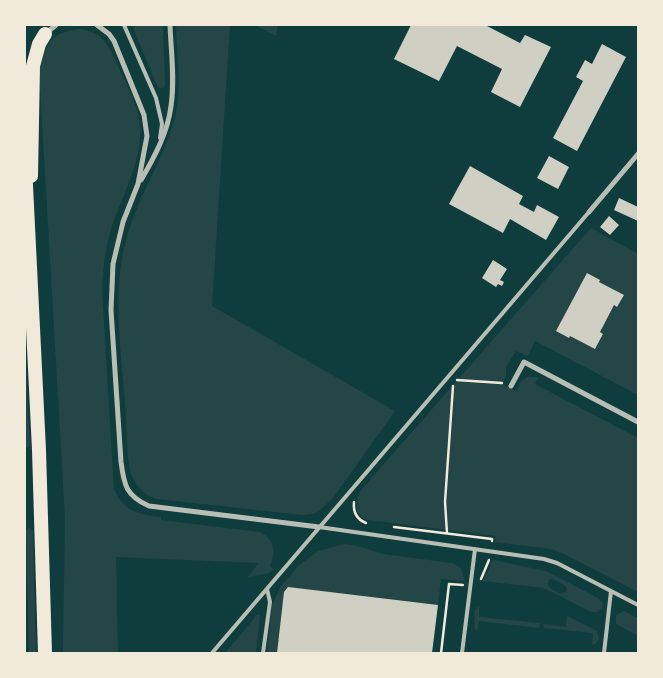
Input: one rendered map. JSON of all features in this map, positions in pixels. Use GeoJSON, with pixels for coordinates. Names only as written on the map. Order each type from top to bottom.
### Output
{"type":"FeatureCollection","features":[{"type":"Feature","properties":{"kind":"highway"},"geometry":{"type":"LineString","coordinates":[[30,254],[33,66],[39,44],[51,28]]}},
{"type":"Feature","properties":{"kind":"highway"},"geometry":{"type":"LineString","coordinates":[[25,165],[42,509],[45,653]]}},
{"type":"Feature","properties":{"kind":"street"},"geometry":{"type":"LineString","coordinates":[[97,25],[109,34],[114,41],[144,115],[147,136],[138,184],[117,243],[111,290],[121,462],[123,481],[126,488],[135,498],[149,506],[319,527]]}},
{"type":"Feature","properties":{"kind":"street"},"geometry":{"type":"LineString","coordinates":[[138,184],[152,162],[165,132],[171,107],[170,25]]}},
{"type":"Feature","properties":{"kind":"street"},"geometry":{"type":"LineString","coordinates":[[589,212],[638,154]]}},
{"type":"Feature","properties":{"kind":"street"},"geometry":{"type":"LineString","coordinates":[[511,386],[524,362],[638,422]]}},
{"type":"Feature","properties":{"kind":"lane"},"geometry":{"type":"LineString","coordinates":[[124,25],[156,98],[162,124],[159,145]]}},
{"type":"Feature","properties":{"kind":"lane"},"geometry":{"type":"LineString","coordinates":[[212,653],[589,212]]}},
{"type":"Feature","properties":{"kind":"lane"},"geometry":{"type":"LineString","coordinates":[[319,527],[550,560],[638,605]]}},
{"type":"Feature","properties":{"kind":"lane"},"geometry":{"type":"LineString","coordinates":[[462,653],[474,549]]}},
{"type":"Feature","properties":{"kind":"lane"},"geometry":{"type":"LineString","coordinates":[[263,653],[270,602],[267,589]]}},
{"type":"Feature","properties":{"kind":"lane"},"geometry":{"type":"LineString","coordinates":[[604,653],[611,591]]}},
{"type":"Feature","properties":{"kind":"path"},"geometry":{"type":"LineString","coordinates":[[453,380],[505,383],[511,386]]}},
{"type":"Feature","properties":{"kind":"path"},"geometry":{"type":"LineString","coordinates":[[447,388],[453,380]]}},
{"type":"Feature","properties":{"kind":"path"},"geometry":{"type":"LineString","coordinates":[[447,533],[445,502],[453,380]]}},
{"type":"Feature","properties":{"kind":"path"},"geometry":{"type":"LineString","coordinates":[[356,495],[355,514],[361,521],[370,524]]}},
{"type":"Feature","properties":{"kind":"path"},"geometry":{"type":"LineString","coordinates":[[389,526],[492,539],[492,542]]}},
{"type":"Feature","properties":{"kind":"path"},"geometry":{"type":"LineString","coordinates":[[481,580],[489,560]]}},
{"type":"Feature","properties":{"kind":"path"},"geometry":{"type":"LineString","coordinates":[[441,653],[449,584],[464,586]]}},
{"type":"Feature","properties":{"kind":"shaded area"},"geometry":{"type":"Polygon","coordinates":[[[132,25],[163,25],[164,88],[157,86],[132,25]]]}},
{"type":"Feature","properties":{"kind":"shaded area"},"geometry":{"type":"Polygon","coordinates":[[[176,25],[230,25],[212,306],[395,411],[333,498],[313,514],[302,515],[157,499],[140,489],[130,471],[120,342],[119,280],[126,240],[136,210],[168,139],[176,112],[179,75],[176,25]]]}},
{"type":"Feature","properties":{"kind":"shaded area"},"geometry":{"type":"Polygon","coordinates":[[[255,25],[278,25],[276,36],[255,25]]]}},
{"type":"Feature","properties":{"kind":"shaded area"},"geometry":{"type":"Polygon","coordinates":[[[80,29],[95,34],[105,41],[132,96],[140,127],[138,154],[109,237],[102,282],[114,489],[122,502],[133,511],[161,517],[161,520],[260,532],[269,538],[273,547],[270,566],[273,569],[269,573],[248,577],[259,563],[116,557],[118,653],[63,653],[65,517],[39,70],[47,46],[56,36],[80,29]]]}},
{"type":"Feature","properties":{"kind":"shaded area"},"geometry":{"type":"Polygon","coordinates":[[[591,228],[638,254],[638,395],[535,341],[528,356],[516,351],[506,367],[506,376],[502,384],[516,391],[521,382],[527,377],[538,377],[535,384],[638,438],[638,592],[551,549],[495,542],[496,536],[368,520],[360,515],[357,508],[357,499],[361,490],[591,228]],[[599,282],[570,336],[595,349],[603,334],[600,332],[614,305],[618,306],[623,295],[599,282]]]}},
{"type":"Feature","properties":{"kind":"shaded area"},"geometry":{"type":"Polygon","coordinates":[[[25,347],[30,443],[29,447],[26,448],[25,347]]]}},
{"type":"Feature","properties":{"kind":"shaded area"},"geometry":{"type":"Polygon","coordinates":[[[29,527],[33,531],[36,653],[29,653],[26,531],[29,527]]]}},
{"type":"Feature","properties":{"kind":"shaded area"},"geometry":{"type":"Polygon","coordinates":[[[345,544],[383,554],[452,563],[461,568],[464,579],[463,581],[441,579],[438,605],[288,588],[277,653],[267,653],[272,605],[281,586],[298,566],[318,551],[345,544]]]}},
{"type":"Feature","properties":{"kind":"shaded area"},"geometry":{"type":"Polygon","coordinates":[[[493,560],[546,571],[598,598],[603,603],[602,609],[597,612],[591,612],[544,588],[483,581],[493,560]],[[552,579],[547,584],[551,589],[561,594],[566,592],[566,586],[552,579]]]}},
{"type":"Feature","properties":{"kind":"shaded area"},"geometry":{"type":"Polygon","coordinates":[[[479,606],[479,617],[540,623],[539,628],[479,621],[477,632],[474,627],[475,610],[479,606]]]}},
{"type":"Feature","properties":{"kind":"shaded area"},"geometry":{"type":"Polygon","coordinates":[[[624,611],[638,618],[638,636],[616,624],[616,615],[624,611]]]}},
{"type":"Feature","properties":{"kind":"shaded area"},"geometry":{"type":"Polygon","coordinates":[[[257,615],[260,615],[256,653],[225,653],[257,615]]]}},
{"type":"Feature","properties":{"kind":"shaded area"},"geometry":{"type":"Polygon","coordinates":[[[567,616],[597,631],[599,639],[596,644],[592,645],[593,633],[544,628],[544,624],[566,627],[567,616]]]}},
{"type":"Feature","properties":{"kind":"building"},"geometry":{"type":"Polygon","coordinates":[[[411,25],[485,25],[520,43],[525,35],[551,47],[520,107],[491,92],[502,69],[457,46],[439,81],[394,59],[411,25]]]}},
{"type":"Feature","properties":{"kind":"building"},"geometry":{"type":"Polygon","coordinates":[[[602,44],[626,57],[577,151],[553,138],[583,81],[576,77],[585,60],[592,64],[602,44]]]}},
{"type":"Feature","properties":{"kind":"building"},"geometry":{"type":"Polygon","coordinates":[[[549,156],[569,167],[558,189],[537,178],[549,156]]]}},
{"type":"Feature","properties":{"kind":"building"},"geometry":{"type":"Polygon","coordinates":[[[470,166],[523,196],[519,204],[534,212],[537,205],[559,217],[546,240],[510,219],[503,233],[449,204],[470,166]]]}},
{"type":"Feature","properties":{"kind":"building"},"geometry":{"type":"Polygon","coordinates":[[[619,198],[638,207],[638,221],[614,210],[619,198]]]}},
{"type":"Feature","properties":{"kind":"building"},"geometry":{"type":"Polygon","coordinates":[[[609,216],[619,225],[610,235],[600,227],[609,216]]]}},
{"type":"Feature","properties":{"kind":"building"},"geometry":{"type":"Polygon","coordinates":[[[493,260],[507,269],[500,280],[504,282],[502,286],[498,284],[496,287],[482,278],[493,260]]]}},
{"type":"Feature","properties":{"kind":"building"},"geometry":{"type":"Polygon","coordinates":[[[587,273],[600,280],[599,282],[624,295],[617,307],[614,305],[600,332],[603,334],[595,349],[556,331],[587,273]]]}},
{"type":"Feature","properties":{"kind":"building"},"geometry":{"type":"Polygon","coordinates":[[[288,587],[438,605],[432,653],[277,653],[284,592],[288,587]]]}}]}
